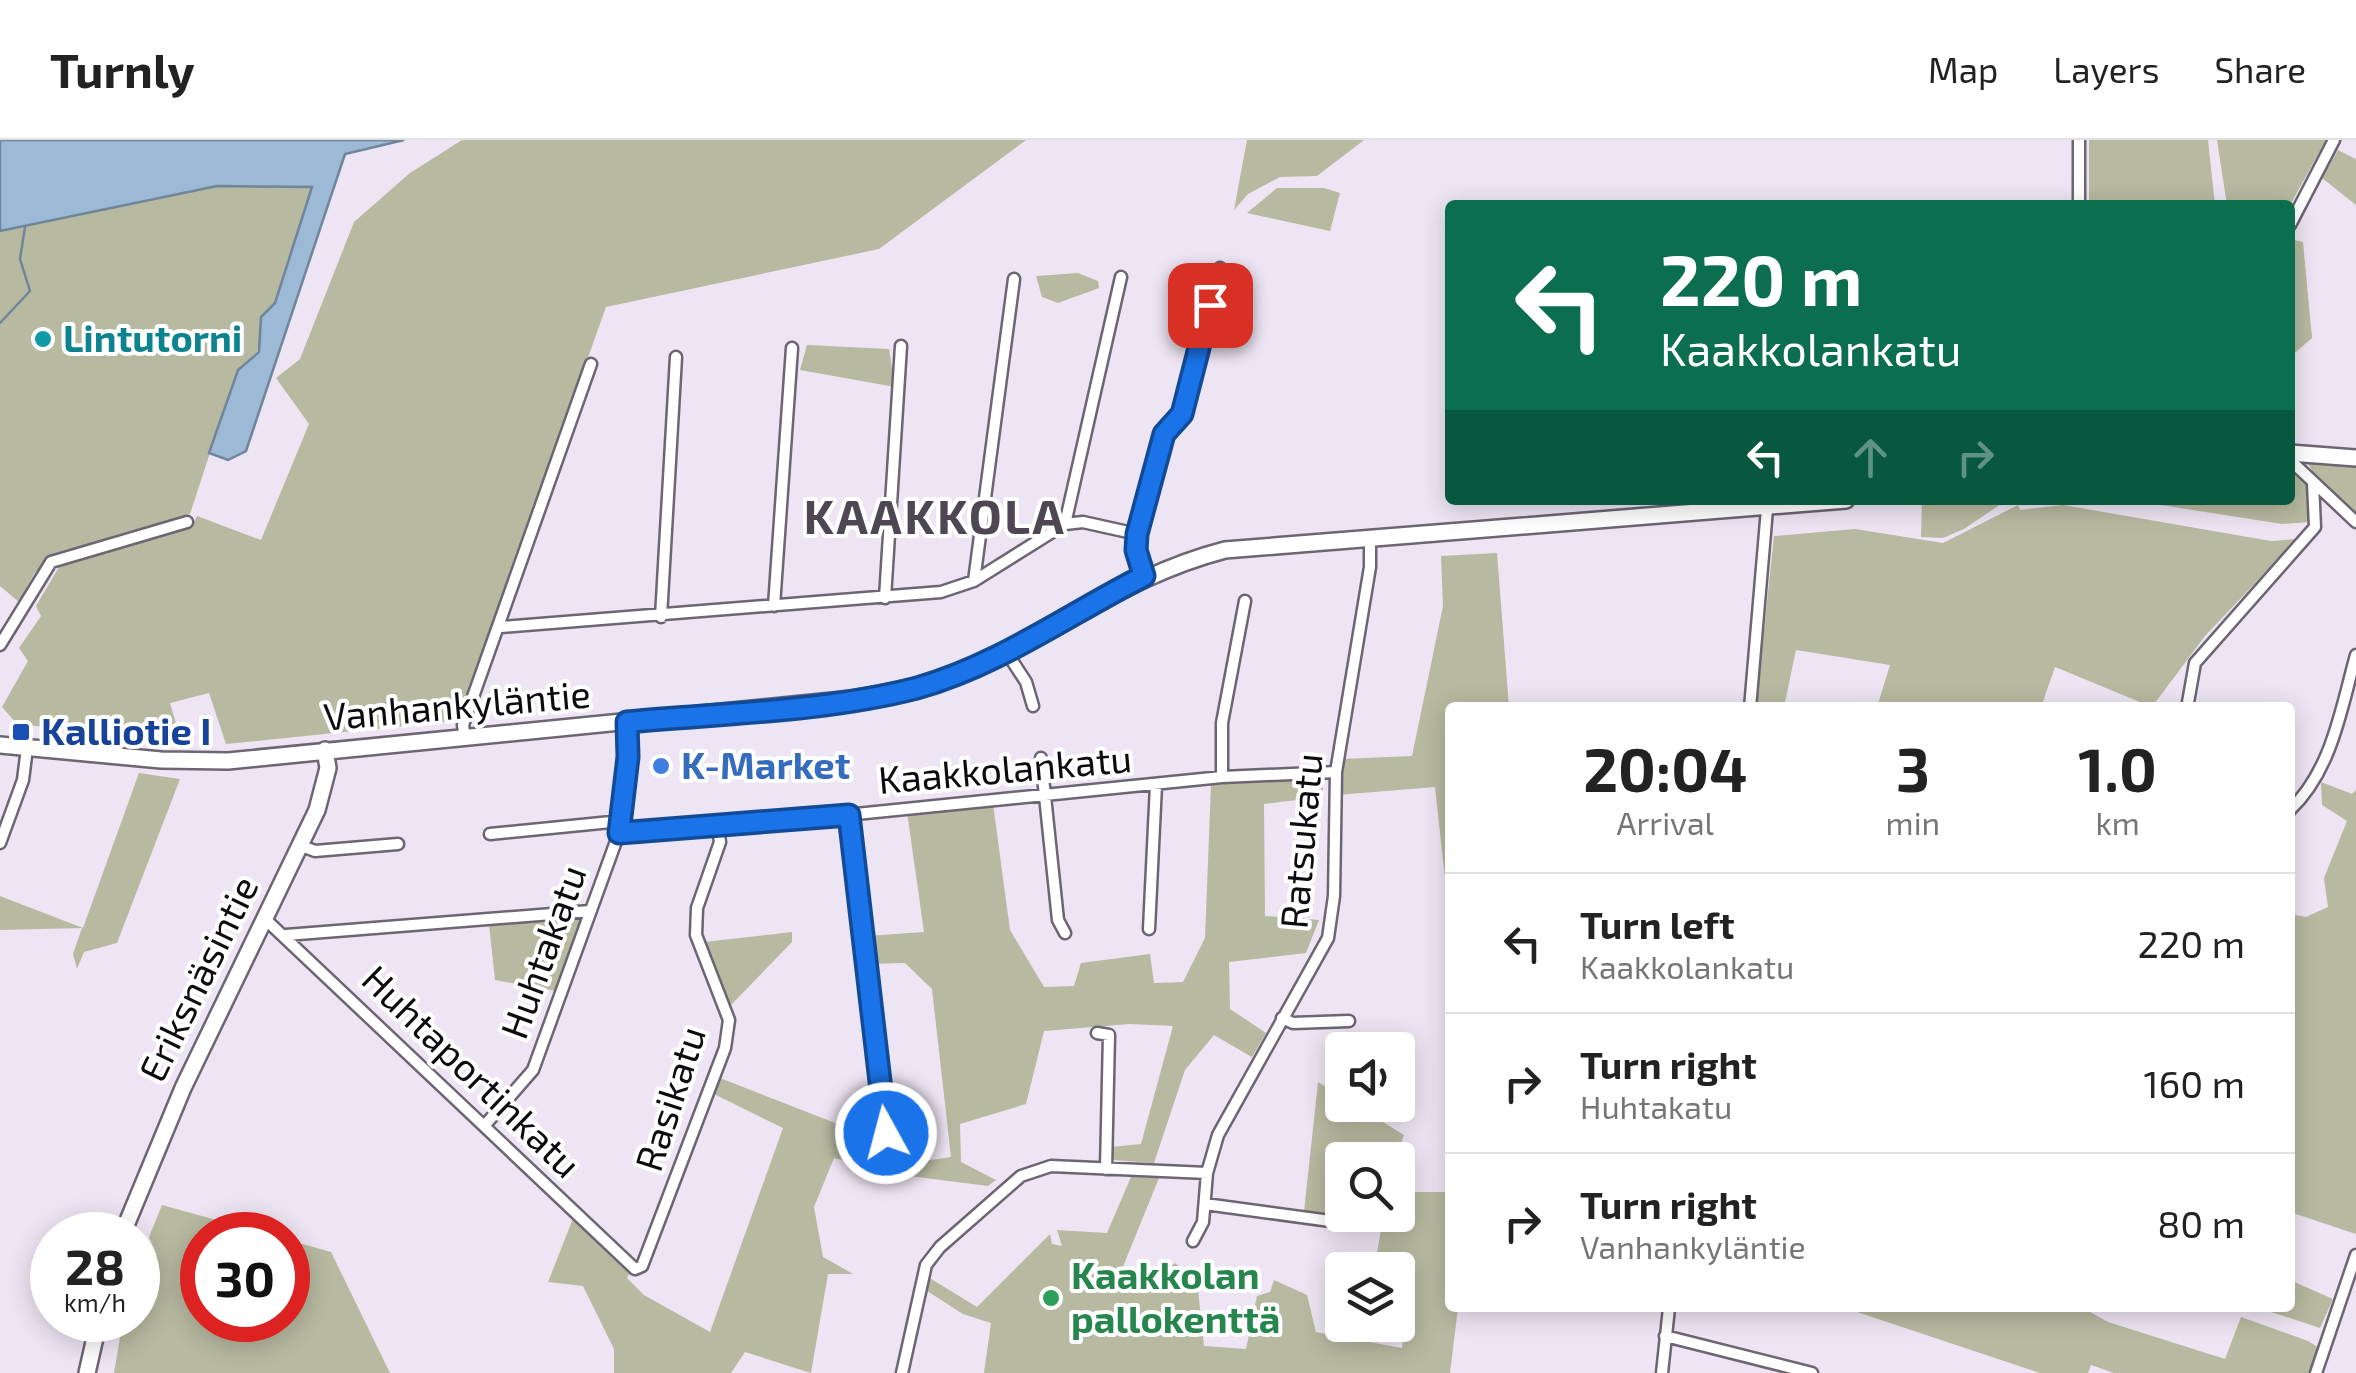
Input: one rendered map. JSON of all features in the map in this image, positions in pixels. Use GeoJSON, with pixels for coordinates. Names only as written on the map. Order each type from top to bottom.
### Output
{"type":"FeatureCollection","features":[{"type":"Feature","properties":{"kind":"street"},"geometry":{"type":"LineString","coordinates":[[2079,140],[2080,200]]}},
{"type":"Feature","properties":{"kind":"street"},"geometry":{"type":"LineString","coordinates":[[2295,215],[2334,140]]}},
{"type":"Feature","properties":{"kind":"street"},"geometry":{"type":"LineString","coordinates":[[1144,576],[1136,550],[1137,534],[1164,434],[1182,414],[1220,268]]}},
{"type":"Feature","properties":{"kind":"street"},"geometry":{"type":"LineString","coordinates":[[1065,524],[1120,277]]}},
{"type":"Feature","properties":{"kind":"street"},"geometry":{"type":"LineString","coordinates":[[974,581],[1014,280]]}},
{"type":"Feature","properties":{"kind":"street"},"geometry":{"type":"LineString","coordinates":[[884,598],[901,346]]}},
{"type":"Feature","properties":{"kind":"street"},"geometry":{"type":"LineString","coordinates":[[774,606],[792,348]]}},
{"type":"Feature","properties":{"kind":"street"},"geometry":{"type":"LineString","coordinates":[[660,617],[676,358]]}},
{"type":"Feature","properties":{"kind":"street"},"geometry":{"type":"LineString","coordinates":[[465,738],[463,725],[591,364]]}},
{"type":"Feature","properties":{"kind":"street"},"geometry":{"type":"LineString","coordinates":[[2295,457],[2356,458]]}},
{"type":"Feature","properties":{"kind":"street"},"geometry":{"type":"LineString","coordinates":[[2295,463],[2356,522]]}},
{"type":"Feature","properties":{"kind":"street"},"geometry":{"type":"LineString","coordinates":[[2188,702],[2194,662],[2314,527],[2313,483]]}},
{"type":"Feature","properties":{"kind":"street","name":"Vanhankyläntie"},"geometry":{"type":"LineString","coordinates":[[0,745],[192,762],[882,695],[918,687],[1007,653],[1144,576],[1225,550],[1802,505]]}},
{"type":"Feature","properties":{"kind":"street"},"geometry":{"type":"LineString","coordinates":[[1751,702],[1767,509]]}},
{"type":"Feature","properties":{"kind":"street"},"geometry":{"type":"LineString","coordinates":[[0,644],[51,562],[187,522]]}},
{"type":"Feature","properties":{"kind":"street"},"geometry":{"type":"LineString","coordinates":[[501,626],[660,617],[941,592],[974,581],[1065,524],[1082,522],[1137,534]]}},
{"type":"Feature","properties":{"kind":"street","name":"Ratsukatu"},"geometry":{"type":"LineString","coordinates":[[1193,1241],[1205,1204],[1207,1173],[1228,1116],[1328,938],[1334,896],[1336,772],[1370,567],[1370,537]]}},
{"type":"Feature","properties":{"kind":"street"},"geometry":{"type":"LineString","coordinates":[[1222,776],[1222,723],[1245,601]]}},
{"type":"Feature","properties":{"kind":"street"},"geometry":{"type":"LineString","coordinates":[[1007,653],[1026,682],[1033,706]]}},
{"type":"Feature","properties":{"kind":"street"},"geometry":{"type":"LineString","coordinates":[[2295,805],[2312,786],[2328,754],[2356,655]]}},
{"type":"Feature","properties":{"kind":"street","name":"Huhtakatu"},"geometry":{"type":"LineString","coordinates":[[484,1125],[533,1070],[620,827],[628,757],[627,722]]}},
{"type":"Feature","properties":{"kind":"street"},"geometry":{"type":"LineString","coordinates":[[0,843],[24,780],[27,748]]}},
{"type":"Feature","properties":{"kind":"street","name":"Eriksnäsintie"},"geometry":{"type":"LineString","coordinates":[[131,1212],[182,1088],[325,784],[325,750]]}},
{"type":"Feature","properties":{"kind":"street"},"geometry":{"type":"LineString","coordinates":[[1040,758],[1058,920],[1065,933]]}},
{"type":"Feature","properties":{"kind":"street","name":"Kaakkolankatu"},"geometry":{"type":"LineString","coordinates":[[490,834],[620,827],[718,828],[1156,786],[1222,776],[1336,772]]}},
{"type":"Feature","properties":{"kind":"street"},"geometry":{"type":"LineString","coordinates":[[1148,929],[1156,786]]}},
{"type":"Feature","properties":{"kind":"street"},"geometry":{"type":"LineString","coordinates":[[849,815],[886,1133]]}},
{"type":"Feature","properties":{"kind":"street","name":"Rasikatu"},"geometry":{"type":"LineString","coordinates":[[635,1269],[642,1266],[666,1209],[725,1048],[730,1020],[696,935],[698,908],[720,842],[718,828]]}},
{"type":"Feature","properties":{"kind":"street"},"geometry":{"type":"LineString","coordinates":[[299,845],[315,851],[398,844]]}},
{"type":"Feature","properties":{"kind":"street"},"geometry":{"type":"LineString","coordinates":[[286,935],[590,911]]}},
{"type":"Feature","properties":{"kind":"street","name":"Huhtaportinkatu"},"geometry":{"type":"LineString","coordinates":[[264,918],[635,1269]]}},
{"type":"Feature","properties":{"kind":"street"},"geometry":{"type":"LineString","coordinates":[[1282,1018],[1293,1023],[1349,1021]]}},
{"type":"Feature","properties":{"kind":"street"},"geometry":{"type":"LineString","coordinates":[[1097,1033],[1109,1035],[1106,1169]]}},
{"type":"Feature","properties":{"kind":"street"},"geometry":{"type":"LineString","coordinates":[[902,1373],[920,1278],[940,1247],[1030,1170],[1051,1166],[1207,1173]]}},
{"type":"Feature","properties":{"kind":"street"},"geometry":{"type":"LineString","coordinates":[[1205,1204],[1325,1220]]}},
{"type":"Feature","properties":{"kind":"street"},"geometry":{"type":"LineString","coordinates":[[2316,1373],[2356,1255]]}},
{"type":"Feature","properties":{"kind":"street"},"geometry":{"type":"LineString","coordinates":[[1662,1373],[1668,1312]]}},
{"type":"Feature","properties":{"kind":"street"},"geometry":{"type":"LineString","coordinates":[[1665,1336],[1812,1373]]}},
{"type":"Feature","properties":{"kind":"street"},"geometry":{"type":"LineString","coordinates":[[87,1373],[94,1342]]}},
{"type":"Feature","properties":{"kind":"green space"},"geometry":{"type":"Polygon","coordinates":[[[0,140],[312,187],[312,202],[257,352],[237,370],[190,514],[53,554],[34,574],[19,602],[0,586],[0,140]]]}},
{"type":"Feature","properties":{"kind":"green space"},"geometry":{"type":"Polygon","coordinates":[[[462,140],[1026,140],[879,249],[606,307],[463,708],[452,721],[226,744],[209,693],[170,703],[182,744],[164,732],[158,747],[137,743],[139,737],[17,724],[2,707],[28,661],[19,648],[41,616],[36,606],[59,567],[193,525],[197,516],[261,540],[309,424],[276,378],[300,359],[354,222],[410,173],[462,140]]]}},
{"type":"Feature","properties":{"kind":"green space"},"geometry":{"type":"Polygon","coordinates":[[[1247,140],[1364,140],[1317,176],[1280,177],[1248,194],[1234,210],[1247,140]]]}},
{"type":"Feature","properties":{"kind":"green space"},"geometry":{"type":"Polygon","coordinates":[[[2089,140],[2208,140],[2214,200],[2089,200],[2089,140]]]}},
{"type":"Feature","properties":{"kind":"green space"},"geometry":{"type":"Polygon","coordinates":[[[2217,140],[2326,140],[2293,200],[2226,200],[2217,140]]]}},
{"type":"Feature","properties":{"kind":"green space"},"geometry":{"type":"Polygon","coordinates":[[[2338,150],[2356,159],[2356,205],[2322,178],[2338,150]]]}},
{"type":"Feature","properties":{"kind":"green space"},"geometry":{"type":"Polygon","coordinates":[[[1277,188],[1324,188],[1340,193],[1330,231],[1247,213],[1277,188]]]}},
{"type":"Feature","properties":{"kind":"green space"},"geometry":{"type":"Polygon","coordinates":[[[2295,240],[2303,242],[2312,338],[2295,353],[2295,240]]]}},
{"type":"Feature","properties":{"kind":"green space"},"geometry":{"type":"Polygon","coordinates":[[[1078,273],[1098,281],[1099,288],[1058,303],[1042,297],[1036,276],[1078,273]]]}},
{"type":"Feature","properties":{"kind":"green space"},"geometry":{"type":"Polygon","coordinates":[[[807,345],[889,349],[895,387],[800,370],[807,345]]]}},
{"type":"Feature","properties":{"kind":"green space"},"geometry":{"type":"Polygon","coordinates":[[[2307,461],[2356,467],[2356,516],[2317,480],[2307,461]]]}},
{"type":"Feature","properties":{"kind":"green space"},"geometry":{"type":"Polygon","coordinates":[[[2295,470],[2308,484],[2310,522],[2282,524],[2161,505],[2295,505],[2295,470]]]}},
{"type":"Feature","properties":{"kind":"green space"},"geometry":{"type":"Polygon","coordinates":[[[1922,505],[2000,505],[1943,538],[1921,537],[1922,505]]]}},
{"type":"Feature","properties":{"kind":"green space"},"geometry":{"type":"Polygon","coordinates":[[[2018,505],[2020,510],[2063,505],[2271,541],[2297,539],[2205,636],[2156,702],[2140,702],[2055,667],[2043,702],[1879,702],[1890,665],[1796,650],[1785,702],[1757,702],[1774,536],[1855,529],[1943,543],[2018,505]]]}},
{"type":"Feature","properties":{"kind":"green space"},"geometry":{"type":"Polygon","coordinates":[[[1497,553],[1509,702],[1445,702],[1445,878],[1435,787],[1337,795],[1341,759],[1412,756],[1443,606],[1441,556],[1497,553]]]}},
{"type":"Feature","properties":{"kind":"green space"},"geometry":{"type":"Polygon","coordinates":[[[139,773],[180,779],[117,943],[84,952],[77,969],[73,954],[82,928],[0,930],[0,896],[83,928],[139,773]]]}},
{"type":"Feature","properties":{"kind":"green space"},"geometry":{"type":"Polygon","coordinates":[[[1323,777],[1323,797],[1264,804],[1265,916],[1319,920],[1306,953],[1229,962],[1230,1009],[1266,1033],[1252,1057],[1214,1035],[1185,1070],[1154,1163],[1112,1160],[1111,1147],[1141,1144],[1173,1026],[1130,1024],[1044,1031],[1026,1104],[960,1124],[961,1162],[996,1180],[988,1186],[917,1177],[834,1158],[814,1207],[823,1257],[853,1274],[828,1274],[811,1373],[745,1352],[731,1373],[614,1373],[614,1349],[583,1286],[548,1282],[574,1216],[631,1270],[627,1278],[644,1295],[710,1332],[783,1128],[714,1094],[720,1078],[858,1132],[917,1162],[951,1157],[932,989],[905,963],[869,964],[867,936],[924,932],[907,812],[993,804],[1010,930],[1044,987],[1074,986],[1081,963],[1150,954],[1154,983],[1183,982],[1205,938],[1211,785],[1323,777]]]}},
{"type":"Feature","properties":{"kind":"green space"},"geometry":{"type":"Polygon","coordinates":[[[2321,782],[2352,794],[2356,790],[2356,1234],[2295,1214],[2295,915],[2306,917],[2328,907],[2324,878],[2347,821],[2322,805],[2321,782]]]}},
{"type":"Feature","properties":{"kind":"green space"},"geometry":{"type":"Polygon","coordinates":[[[582,918],[556,991],[495,980],[489,924],[582,918]]]}},
{"type":"Feature","properties":{"kind":"green space"},"geometry":{"type":"Polygon","coordinates":[[[792,932],[792,942],[730,1006],[704,942],[792,932]]]}},
{"type":"Feature","properties":{"kind":"green space"},"geometry":{"type":"Polygon","coordinates":[[[1318,1082],[1325,1086],[1325,1122],[1383,1122],[1404,1135],[1401,1142],[1325,1142],[1325,1213],[1304,1212],[1318,1082]]]}},
{"type":"Feature","properties":{"kind":"green space"},"geometry":{"type":"Polygon","coordinates":[[[1131,1177],[1159,1178],[1122,1269],[1153,1281],[1175,1263],[1197,1280],[1204,1346],[1246,1349],[1257,1296],[1270,1292],[1274,1280],[1307,1295],[1316,1332],[1325,1334],[1325,1342],[1370,1342],[1402,1348],[1403,1342],[1415,1342],[1415,1252],[1377,1252],[1381,1232],[1415,1232],[1415,1192],[1445,1192],[1445,1312],[1458,1312],[1450,1373],[984,1373],[991,1323],[963,1314],[924,1289],[928,1277],[977,1307],[1050,1234],[1052,1244],[1062,1246],[1057,1230],[1107,1233],[1131,1177]]]}},
{"type":"Feature","properties":{"kind":"green space"},"geometry":{"type":"Polygon","coordinates":[[[162,1205],[187,1212],[180,1212],[180,1342],[310,1342],[310,1246],[331,1252],[390,1373],[114,1373],[119,1342],[160,1342],[162,1205]]]}},
{"type":"Feature","properties":{"kind":"green space"},"geometry":{"type":"Polygon","coordinates":[[[2295,1282],[2333,1299],[2320,1328],[2271,1312],[2295,1312],[2295,1282]]]}},
{"type":"Feature","properties":{"kind":"green space"},"geometry":{"type":"Polygon","coordinates":[[[1857,1312],[2090,1312],[2108,1322],[2225,1359],[2241,1317],[2308,1341],[2329,1354],[2322,1373],[2114,1373],[2091,1365],[2088,1373],[2040,1373],[1857,1312]]]}},
{"type":"Feature","properties":{"kind":"water"},"geometry":{"type":"Polygon","coordinates":[[[0,140],[404,140],[345,154],[246,451],[228,460],[209,453],[238,370],[259,352],[261,317],[275,303],[312,187],[217,186],[0,231],[0,140]]]}},
{"type":"Feature","properties":{"kind":"waterway"},"geometry":{"type":"LineString","coordinates":[[0,323],[30,291],[20,259],[25,227]]}},
{"type":"Feature","properties":{"kind":"place","name":"Lintutorni"},"geometry":{"type":"Point","coordinates":[43,339]}},
{"type":"Feature","properties":{"kind":"place","name":"Kalliotie I"},"geometry":{"type":"Point","coordinates":[21,732]}},
{"type":"Feature","properties":{"kind":"place","name":"K-Market"},"geometry":{"type":"Point","coordinates":[661,766]}},
{"type":"Feature","properties":{"kind":"place","name":"Kaakkolan pallokenttä"},"geometry":{"type":"Point","coordinates":[1051,1298]}},
{"type":"Feature","properties":{"kind":"district","name":"KAAKKOLA"},"geometry":{"type":"Point","coordinates":[935,517]}},
{"type":"Feature","properties":{"kind":"route"},"geometry":{"type":"LineString","coordinates":[[886,1133],[849,815],[619,833],[628,757],[627,722],[852,700],[918,687],[1007,653],[1144,576],[1136,550],[1137,534],[1164,434],[1182,414],[1210,305]]}}]}
